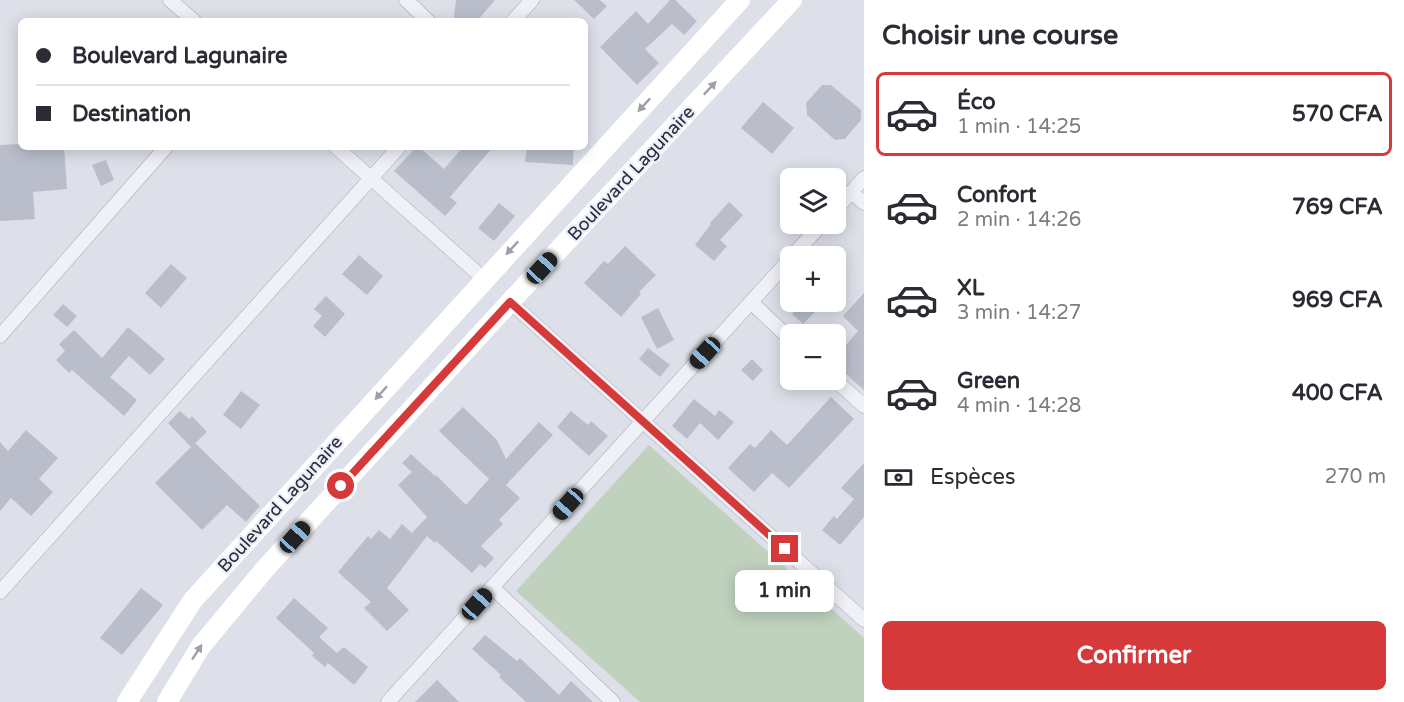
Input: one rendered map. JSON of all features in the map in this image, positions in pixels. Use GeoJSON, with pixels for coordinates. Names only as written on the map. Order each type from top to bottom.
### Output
{"type":"FeatureCollection","features":[{"type":"Feature","properties":{"kind":"main road","name":"Boulevard Lagunaire"},"geometry":{"type":"LineString","coordinates":[[127,702],[193,600],[740,0]]}},
{"type":"Feature","properties":{"kind":"main road","name":"Boulevard Lagunaire"},"geometry":{"type":"LineString","coordinates":[[167,702],[201,646],[264,570],[792,0]]}},
{"type":"Feature","properties":{"kind":"street"},"geometry":{"type":"LineString","coordinates":[[170,0],[191,18]]}},
{"type":"Feature","properties":{"kind":"street"},"geometry":{"type":"LineString","coordinates":[[406,0],[425,18]]}},
{"type":"Feature","properties":{"kind":"street"},"geometry":{"type":"LineString","coordinates":[[516,18],[531,0]]}},
{"type":"Feature","properties":{"kind":"street"},"geometry":{"type":"LineString","coordinates":[[0,336],[163,150]]}},
{"type":"Feature","properties":{"kind":"street"},"geometry":{"type":"LineString","coordinates":[[339,150],[484,279]]}},
{"type":"Feature","properties":{"kind":"street"},"geometry":{"type":"LineString","coordinates":[[0,592],[396,150]]}},
{"type":"Feature","properties":{"kind":"street"},"geometry":{"type":"LineString","coordinates":[[846,198],[864,178]]}},
{"type":"Feature","properties":{"kind":"street"},"geometry":{"type":"LineString","coordinates":[[851,192],[864,203]]}},
{"type":"Feature","properties":{"kind":"street"},"geometry":{"type":"LineString","coordinates":[[801,246],[813,234]]}},
{"type":"Feature","properties":{"kind":"street"},"geometry":{"type":"LineString","coordinates":[[388,702],[780,269]]}},
{"type":"Feature","properties":{"kind":"street"},"geometry":{"type":"LineString","coordinates":[[510,302],[864,620]]}},
{"type":"Feature","properties":{"kind":"street"},"geometry":{"type":"LineString","coordinates":[[751,302],[780,330]]}},
{"type":"Feature","properties":{"kind":"street"},"geometry":{"type":"LineString","coordinates":[[846,389],[864,405]]}},
{"type":"Feature","properties":{"kind":"street"},"geometry":{"type":"LineString","coordinates":[[492,587],[613,702]]}},
{"type":"Feature","properties":{"kind":"green space"},"geometry":{"type":"Polygon","coordinates":[[[649,445],[864,638],[864,702],[640,702],[516,591],[649,445]]]}},
{"type":"Feature","properties":{"kind":"building"},"geometry":{"type":"Polygon","coordinates":[[[456,0],[495,0],[480,18],[454,17],[456,0]]]}},
{"type":"Feature","properties":{"kind":"building"},"geometry":{"type":"Polygon","coordinates":[[[574,0],[600,0],[607,6],[594,19],[574,0]]]}},
{"type":"Feature","properties":{"kind":"building"},"geometry":{"type":"Polygon","coordinates":[[[670,0],[675,0],[697,21],[684,35],[672,24],[645,49],[659,63],[637,85],[600,47],[636,11],[648,24],[670,0]]]}},
{"type":"Feature","properties":{"kind":"building"},"geometry":{"type":"Polygon","coordinates":[[[822,85],[831,85],[861,110],[861,120],[845,139],[835,140],[807,115],[806,103],[822,85]]]}},
{"type":"Feature","properties":{"kind":"building"},"geometry":{"type":"Polygon","coordinates":[[[763,102],[794,128],[772,154],[741,128],[763,102]]]}},
{"type":"Feature","properties":{"kind":"building"},"geometry":{"type":"Polygon","coordinates":[[[18,144],[18,150],[64,150],[67,189],[33,192],[35,219],[0,221],[0,145],[18,144]]]}},
{"type":"Feature","properties":{"kind":"building"},"geometry":{"type":"Polygon","coordinates":[[[413,150],[422,150],[444,169],[460,150],[490,150],[450,197],[457,203],[445,216],[394,171],[413,150]]]}},
{"type":"Feature","properties":{"kind":"building"},"geometry":{"type":"Polygon","coordinates":[[[527,150],[574,150],[573,165],[525,162],[527,150]]]}},
{"type":"Feature","properties":{"kind":"building"},"geometry":{"type":"Polygon","coordinates":[[[106,160],[114,180],[101,186],[92,165],[106,160]]]}},
{"type":"Feature","properties":{"kind":"building"},"geometry":{"type":"Polygon","coordinates":[[[729,202],[743,215],[720,240],[727,246],[714,261],[695,245],[710,223],[729,202]]]}},
{"type":"Feature","properties":{"kind":"building"},"geometry":{"type":"Polygon","coordinates":[[[499,203],[515,216],[494,241],[478,228],[499,203]]]}},
{"type":"Feature","properties":{"kind":"building"},"geometry":{"type":"Polygon","coordinates":[[[625,246],[656,275],[639,292],[641,294],[621,317],[584,283],[604,261],[608,264],[625,246]]]}},
{"type":"Feature","properties":{"kind":"building"},"geometry":{"type":"Polygon","coordinates":[[[359,255],[383,276],[367,295],[342,274],[359,255]]]}},
{"type":"Feature","properties":{"kind":"building"},"geometry":{"type":"Polygon","coordinates":[[[171,264],[187,278],[161,308],[145,293],[171,264]]]}},
{"type":"Feature","properties":{"kind":"building"},"geometry":{"type":"Polygon","coordinates":[[[864,293],[864,390],[846,374],[846,345],[858,331],[843,316],[864,293]]]}},
{"type":"Feature","properties":{"kind":"building"},"geometry":{"type":"Polygon","coordinates":[[[326,296],[345,314],[325,337],[313,326],[322,316],[314,309],[326,296]]]}},
{"type":"Feature","properties":{"kind":"building"},"geometry":{"type":"Polygon","coordinates":[[[63,304],[77,316],[67,327],[53,315],[63,304]]]}},
{"type":"Feature","properties":{"kind":"building"},"geometry":{"type":"Polygon","coordinates":[[[658,308],[674,340],[657,349],[641,317],[658,308]]]}},
{"type":"Feature","properties":{"kind":"building"},"geometry":{"type":"Polygon","coordinates":[[[794,312],[815,312],[803,324],[792,314],[794,312]]]}},
{"type":"Feature","properties":{"kind":"building"},"geometry":{"type":"Polygon","coordinates":[[[128,327],[165,359],[150,375],[129,356],[110,377],[137,400],[124,416],[72,370],[69,373],[56,360],[65,351],[59,344],[74,330],[102,358],[128,327]]]}},
{"type":"Feature","properties":{"kind":"building"},"geometry":{"type":"Polygon","coordinates":[[[648,348],[670,365],[660,377],[639,359],[648,348]]]}},
{"type":"Feature","properties":{"kind":"building"},"geometry":{"type":"Polygon","coordinates":[[[752,359],[763,370],[753,381],[741,370],[752,359]]]}},
{"type":"Feature","properties":{"kind":"building"},"geometry":{"type":"Polygon","coordinates":[[[241,391],[260,405],[241,429],[223,415],[241,391]]]}},
{"type":"Feature","properties":{"kind":"building"},"geometry":{"type":"Polygon","coordinates":[[[831,397],[854,419],[789,488],[772,473],[754,492],[728,468],[750,444],[755,448],[771,430],[787,445],[831,397]]]}},
{"type":"Feature","properties":{"kind":"building"},"geometry":{"type":"Polygon","coordinates":[[[694,399],[715,416],[719,410],[734,422],[718,440],[700,423],[687,439],[672,426],[694,399]]]}},
{"type":"Feature","properties":{"kind":"building"},"geometry":{"type":"Polygon","coordinates":[[[463,407],[497,440],[506,459],[539,422],[553,435],[506,485],[520,498],[499,520],[503,524],[481,546],[494,558],[485,568],[480,564],[472,573],[436,541],[435,543],[427,536],[387,588],[409,610],[387,631],[364,608],[371,602],[338,572],[368,536],[371,539],[379,530],[390,539],[402,524],[412,533],[427,517],[398,485],[412,472],[402,463],[411,454],[466,505],[489,479],[439,431],[463,407]]]}},
{"type":"Feature","properties":{"kind":"building"},"geometry":{"type":"Polygon","coordinates":[[[180,411],[189,419],[192,416],[207,432],[191,447],[168,423],[180,411]]]}},
{"type":"Feature","properties":{"kind":"building"},"geometry":{"type":"Polygon","coordinates":[[[571,411],[588,425],[591,421],[608,436],[589,456],[557,427],[571,411]]]}},
{"type":"Feature","properties":{"kind":"building"},"geometry":{"type":"Polygon","coordinates":[[[26,430],[58,458],[39,479],[53,492],[31,516],[11,498],[0,511],[0,442],[8,451],[26,430]]]}},
{"type":"Feature","properties":{"kind":"building"},"geometry":{"type":"Polygon","coordinates":[[[195,443],[260,506],[246,522],[227,505],[202,530],[155,483],[195,443]]]}},
{"type":"Feature","properties":{"kind":"building"},"geometry":{"type":"Polygon","coordinates":[[[864,463],[864,517],[840,545],[822,530],[834,516],[837,519],[854,499],[841,488],[864,463]]]}},
{"type":"Feature","properties":{"kind":"building"},"geometry":{"type":"Polygon","coordinates":[[[141,588],[163,605],[122,655],[100,638],[141,588]]]}},
{"type":"Feature","properties":{"kind":"building"},"geometry":{"type":"Polygon","coordinates":[[[294,598],[328,628],[319,637],[337,653],[344,647],[368,667],[354,685],[328,663],[325,667],[312,656],[314,653],[276,618],[294,598]]]}},
{"type":"Feature","properties":{"kind":"building"},"geometry":{"type":"Polygon","coordinates":[[[485,635],[517,661],[520,658],[559,695],[571,681],[593,702],[526,702],[472,649],[485,635]]]}},
{"type":"Feature","properties":{"kind":"building"},"geometry":{"type":"Polygon","coordinates":[[[437,680],[459,702],[415,702],[437,680]]]}},
{"type":"Feature","properties":{"kind":"route"},"geometry":{"type":"LineString","coordinates":[[341,486],[510,302],[785,549]]}}]}
